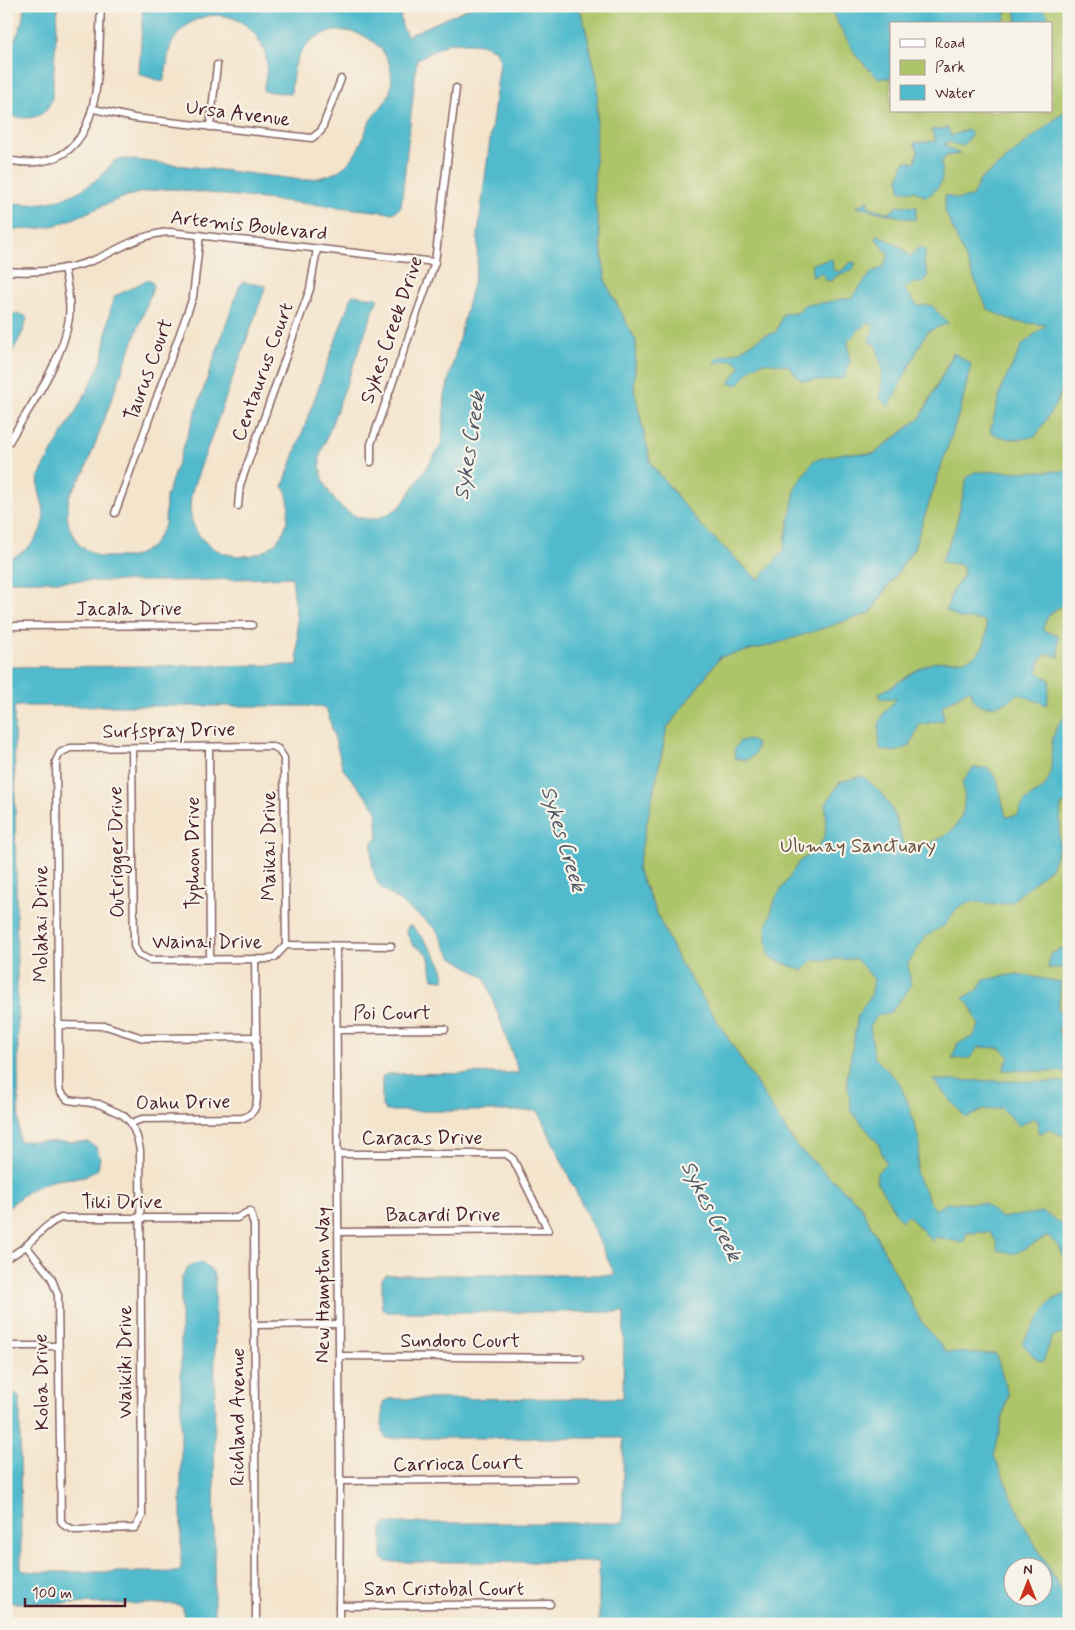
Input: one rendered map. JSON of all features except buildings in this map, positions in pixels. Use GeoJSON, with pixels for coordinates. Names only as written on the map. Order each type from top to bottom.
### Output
{"type":"FeatureCollection","features":[{"type":"Feature","properties":{"kind":"street"},"geometry":{"type":"LineString","coordinates":[[6,160],[40,162],[65,151],[83,134],[94,109],[101,6]]}},
{"type":"Feature","properties":{"kind":"street"},"geometry":{"type":"LineString","coordinates":[[210,127],[217,64]]}},
{"type":"Feature","properties":{"kind":"street","name":"Ursa Avenue"},"geometry":{"type":"LineString","coordinates":[[94,109],[134,118],[312,138],[321,131],[341,80]]}},
{"type":"Feature","properties":{"kind":"street","name":"Sykes Creek Drive"},"geometry":{"type":"LineString","coordinates":[[371,462],[371,444],[435,262],[456,88]]}},
{"type":"Feature","properties":{"kind":"street","name":"Artemis Boulevard"},"geometry":{"type":"LineString","coordinates":[[6,271],[38,272],[64,268],[93,260],[147,235],[170,232],[435,262]]}},
{"type":"Feature","properties":{"kind":"street","name":"Taurus Court"},"geometry":{"type":"LineString","coordinates":[[115,513],[193,297],[200,235]]}},
{"type":"Feature","properties":{"kind":"street","name":"Centaurus Court"},"geometry":{"type":"LineString","coordinates":[[238,506],[240,485],[310,289],[317,249]]}},
{"type":"Feature","properties":{"kind":"street"},"geometry":{"type":"LineString","coordinates":[[6,447],[51,369],[65,335],[69,310],[64,268]]}},
{"type":"Feature","properties":{"kind":"street","name":"Jacala Drive"},"geometry":{"type":"LineString","coordinates":[[6,626],[252,625]]}},
{"type":"Feature","properties":{"kind":"street","name":"Surfspray Drive"},"geometry":{"type":"LineString","coordinates":[[60,753],[70,748],[272,746],[278,749]]}},
{"type":"Feature","properties":{"kind":"street","name":"Typhoon Drive"},"geometry":{"type":"LineString","coordinates":[[209,747],[210,960]]}},
{"type":"Feature","properties":{"kind":"street","name":"Outrigger Drive"},"geometry":{"type":"LineString","coordinates":[[132,748],[134,946],[139,956]]}},
{"type":"Feature","properties":{"kind":"street","name":"Maikai Drive"},"geometry":{"type":"LineString","coordinates":[[278,749],[284,758],[286,946]]}},
{"type":"Feature","properties":{"kind":"street","name":"Molakai Drive"},"geometry":{"type":"LineString","coordinates":[[60,753],[56,762],[58,1025],[59,1087],[63,1096]]}},
{"type":"Feature","properties":{"kind":"street","name":"Wainai Drive"},"geometry":{"type":"LineString","coordinates":[[139,956],[149,960],[255,959],[275,957],[286,946],[391,946]]}},
{"type":"Feature","properties":{"kind":"street","name":"New Hampton Way"},"geometry":{"type":"LineString","coordinates":[[336,946],[339,1154],[339,1624]]}},
{"type":"Feature","properties":{"kind":"street"},"geometry":{"type":"LineString","coordinates":[[58,1025],[106,1026],[143,1038],[257,1037],[255,959]]}},
{"type":"Feature","properties":{"kind":"street","name":"Poi Court"},"geometry":{"type":"LineString","coordinates":[[338,1030],[445,1029]]}},
{"type":"Feature","properties":{"kind":"street","name":"Oahu Drive"},"geometry":{"type":"LineString","coordinates":[[63,1096],[72,1101],[105,1106],[123,1115],[131,1123],[142,1119],[243,1118],[250,1115],[256,1108],[257,1037]]}},
{"type":"Feature","properties":{"kind":"street","name":"Waikiki Drive"},"geometry":{"type":"LineString","coordinates":[[64,1526],[75,1530],[130,1529],[139,1524],[142,1516],[140,1150],[131,1123]]}},
{"type":"Feature","properties":{"kind":"street","name":"Caracas Drive"},"geometry":{"type":"LineString","coordinates":[[339,1154],[506,1154],[513,1159],[548,1230]]}},
{"type":"Feature","properties":{"kind":"street","name":"Tiki Drive"},"geometry":{"type":"LineString","coordinates":[[6,1258],[27,1247],[53,1221],[61,1218],[237,1218],[250,1211]]}},
{"type":"Feature","properties":{"kind":"street","name":"Richland Avenue"},"geometry":{"type":"LineString","coordinates":[[250,1211],[254,1225],[256,1624]]}},
{"type":"Feature","properties":{"kind":"street","name":"Bacardi Drive"},"geometry":{"type":"LineString","coordinates":[[339,1232],[548,1230]]}},
{"type":"Feature","properties":{"kind":"street","name":"Koloa Drive"},"geometry":{"type":"LineString","coordinates":[[27,1247],[56,1287],[60,1514],[64,1526]]}},
{"type":"Feature","properties":{"kind":"street"},"geometry":{"type":"LineString","coordinates":[[254,1325],[338,1324]]}},
{"type":"Feature","properties":{"kind":"street"},"geometry":{"type":"LineString","coordinates":[[6,1346],[58,1346]]}},
{"type":"Feature","properties":{"kind":"street","name":"Sundoro Court"},"geometry":{"type":"LineString","coordinates":[[339,1356],[580,1358]]}},
{"type":"Feature","properties":{"kind":"street","name":"Carrioca Court"},"geometry":{"type":"LineString","coordinates":[[340,1481],[576,1479]]}},
{"type":"Feature","properties":{"kind":"street","name":"San Cristobal Court"},"geometry":{"type":"LineString","coordinates":[[339,1606],[550,1604]]}},
{"type":"Feature","properties":{"kind":"green space","name":"Ulumay Sanctuary"},"geometry":{"type":"Polygon","coordinates":[[[578,6],[1069,6],[1069,1605],[1052,1575],[1052,1558],[1043,1558],[1024,1525],[993,1456],[1008,1395],[946,1352],[921,1321],[860,1205],[796,1146],[676,956],[637,869],[667,728],[720,657],[871,613],[914,548],[962,404],[971,364],[953,353],[921,417],[874,454],[845,453],[796,486],[783,552],[758,580],[701,526],[651,464],[634,389],[636,341],[606,283],[594,194],[598,83],[583,18],[578,6]]]}},
{"type":"Feature","properties":{"kind":"water"},"geometry":{"type":"Polygon","coordinates":[[[25,6],[58,6],[52,99],[49,106],[39,115],[20,118],[6,115],[6,59],[21,26],[25,6]]]}},
{"type":"Feature","properties":{"kind":"water","name":"Sykes Creek"},"geometry":{"type":"Polygon","coordinates":[[[143,6],[399,6],[402,26],[407,36],[473,6],[578,6],[583,18],[598,83],[594,194],[606,283],[636,341],[634,389],[651,464],[701,526],[758,580],[783,552],[796,486],[814,460],[845,453],[874,454],[921,417],[954,353],[971,364],[962,404],[914,548],[870,613],[772,645],[720,657],[667,728],[637,869],[676,956],[796,1146],[860,1205],[921,1321],[946,1352],[996,1354],[1008,1395],[994,1456],[1024,1525],[1043,1558],[1002,1558],[1002,1608],[1052,1608],[1052,1575],[1069,1605],[1069,1624],[599,1624],[599,1562],[386,1562],[382,1558],[382,1528],[386,1523],[623,1523],[623,1438],[386,1438],[382,1432],[383,1402],[389,1399],[623,1398],[624,1312],[387,1312],[382,1308],[382,1279],[386,1275],[615,1275],[538,1111],[386,1111],[382,1106],[382,1077],[387,1074],[519,1073],[485,978],[451,956],[435,928],[380,887],[377,882],[372,866],[372,843],[378,837],[376,809],[343,769],[327,710],[321,706],[17,706],[14,708],[19,1141],[88,1142],[96,1147],[100,1158],[98,1169],[93,1173],[82,1177],[52,1181],[38,1186],[22,1196],[6,1210],[6,667],[298,665],[297,623],[292,577],[183,581],[6,581],[6,560],[29,547],[39,533],[44,515],[39,488],[39,476],[99,367],[115,296],[149,279],[154,285],[85,471],[69,496],[67,514],[69,526],[79,545],[99,557],[133,557],[152,547],[165,525],[166,497],[242,282],[266,286],[193,488],[191,513],[198,533],[211,547],[229,555],[248,556],[266,550],[280,537],[288,516],[287,497],[283,486],[352,295],[378,298],[320,456],[322,477],[326,487],[339,505],[357,517],[372,519],[394,511],[401,506],[442,444],[445,395],[477,267],[478,233],[500,61],[496,50],[481,44],[451,42],[417,59],[401,207],[393,213],[171,189],[128,196],[52,226],[23,230],[6,228],[6,202],[38,204],[67,197],[93,182],[115,160],[126,159],[304,180],[329,175],[346,165],[353,157],[371,120],[387,99],[391,87],[390,68],[384,53],[372,41],[357,33],[341,31],[325,33],[310,42],[298,57],[293,75],[291,94],[263,91],[267,61],[260,42],[251,30],[239,21],[226,16],[213,15],[199,19],[186,26],[175,38],[168,54],[163,82],[139,74],[143,6]]]}},
{"type":"Feature","properties":{"kind":"water"},"geometry":{"type":"Polygon","coordinates":[[[828,6],[1002,6],[1007,11],[1004,22],[890,22],[890,78],[878,78],[857,57],[828,6]]]}},
{"type":"Feature","properties":{"kind":"water"},"geometry":{"type":"Polygon","coordinates":[[[1015,6],[1040,6],[1048,15],[1047,22],[1017,22],[1015,6]]]}},
{"type":"Feature","properties":{"kind":"water"},"geometry":{"type":"Polygon","coordinates":[[[1069,108],[1069,371],[1057,402],[1036,436],[1024,439],[1001,437],[990,432],[1002,386],[1023,344],[1046,325],[1017,322],[988,310],[945,211],[945,195],[957,199],[972,197],[980,180],[1069,108]]]}},
{"type":"Feature","properties":{"kind":"water"},"geometry":{"type":"Polygon","coordinates":[[[948,128],[951,136],[968,129],[972,134],[963,146],[946,142],[945,146],[960,154],[946,156],[941,163],[942,179],[935,191],[926,197],[915,191],[900,191],[899,177],[905,161],[915,162],[918,151],[914,143],[936,141],[931,130],[948,128]]]}},
{"type":"Feature","properties":{"kind":"water"},"geometry":{"type":"Polygon","coordinates":[[[870,200],[867,206],[889,213],[899,205],[917,207],[915,220],[856,207],[870,200]]]}},
{"type":"Feature","properties":{"kind":"water"},"geometry":{"type":"Polygon","coordinates":[[[877,234],[902,248],[910,257],[919,247],[926,250],[924,263],[928,275],[923,283],[913,283],[904,289],[918,306],[931,305],[948,323],[927,332],[889,406],[880,399],[882,369],[876,345],[869,342],[874,327],[867,322],[848,341],[850,363],[844,378],[824,381],[800,380],[789,366],[765,363],[755,366],[738,385],[729,383],[741,366],[734,360],[714,363],[717,358],[740,351],[763,336],[776,332],[783,314],[797,313],[805,304],[817,304],[851,298],[872,272],[883,267],[889,255],[876,239],[877,234]]]}},
{"type":"Feature","properties":{"kind":"water"},"geometry":{"type":"Polygon","coordinates":[[[832,259],[833,270],[840,272],[851,262],[856,263],[852,271],[837,275],[832,281],[825,280],[823,273],[812,277],[812,264],[832,259]]]}},
{"type":"Feature","properties":{"kind":"water"},"geometry":{"type":"Polygon","coordinates":[[[6,313],[24,315],[27,318],[23,332],[6,363],[6,313]]]}},
{"type":"Feature","properties":{"kind":"water"},"geometry":{"type":"Polygon","coordinates":[[[1069,471],[1069,607],[1065,605],[1057,609],[1050,614],[1046,621],[1043,630],[1058,636],[1059,658],[1049,653],[1041,659],[1037,672],[1050,680],[1047,705],[1018,694],[1003,704],[981,705],[975,703],[970,689],[942,706],[944,720],[919,725],[910,746],[894,752],[880,749],[879,726],[882,715],[897,699],[880,698],[879,693],[929,664],[973,657],[981,649],[986,638],[985,621],[959,618],[946,610],[953,589],[964,575],[962,565],[941,562],[955,529],[967,478],[974,472],[1069,471]]]}},
{"type":"Feature","properties":{"kind":"water"},"geometry":{"type":"Polygon","coordinates":[[[1069,712],[1069,800],[1061,806],[1059,848],[1051,868],[1010,903],[994,905],[973,901],[957,908],[945,925],[925,937],[908,964],[911,986],[890,1013],[878,1015],[870,1025],[874,1057],[899,1082],[909,1106],[920,1143],[916,1174],[934,1210],[947,1203],[984,1203],[1001,1218],[1043,1212],[1069,1229],[1069,1272],[1060,1248],[1048,1236],[1015,1254],[997,1250],[997,1243],[990,1232],[967,1233],[963,1243],[936,1237],[932,1241],[908,1215],[901,1221],[877,1182],[877,1173],[886,1163],[878,1143],[851,1111],[847,1079],[858,1015],[871,995],[874,979],[856,959],[813,960],[803,971],[769,957],[766,930],[775,899],[799,862],[818,847],[825,836],[826,804],[840,782],[862,776],[880,792],[894,815],[904,846],[931,842],[952,830],[959,821],[963,810],[964,798],[962,783],[973,768],[988,768],[997,779],[1006,817],[1018,815],[1024,802],[1042,789],[1050,776],[1052,741],[1060,722],[1069,712]]]}},
{"type":"Feature","properties":{"kind":"water"},"geometry":{"type":"Polygon","coordinates":[[[750,740],[757,744],[755,754],[746,760],[735,758],[734,750],[740,741],[750,740]]]}},
{"type":"Feature","properties":{"kind":"water"},"geometry":{"type":"Polygon","coordinates":[[[408,926],[412,926],[433,952],[442,967],[444,980],[433,979],[428,954],[412,944],[406,931],[408,926]]]}},
{"type":"Feature","properties":{"kind":"water"},"geometry":{"type":"Polygon","coordinates":[[[1061,948],[1069,949],[1069,968],[1048,968],[1050,955],[1061,948]]]}},
{"type":"Feature","properties":{"kind":"water"},"geometry":{"type":"Polygon","coordinates":[[[1017,974],[1061,982],[1058,1010],[1069,1017],[1069,1026],[1057,1029],[1064,1042],[1069,1046],[1069,1072],[1003,1070],[1009,1057],[1001,1048],[979,1047],[970,1058],[952,1059],[958,1043],[973,1037],[979,1026],[971,1006],[963,998],[978,990],[983,980],[1017,974]]]}},
{"type":"Feature","properties":{"kind":"water"},"geometry":{"type":"Polygon","coordinates":[[[933,1080],[1069,1082],[1069,1138],[1048,1129],[1042,1133],[1038,1132],[1038,1121],[1033,1118],[1019,1126],[1001,1108],[983,1110],[966,1118],[933,1080]]]}},
{"type":"Feature","properties":{"kind":"water"},"geometry":{"type":"Polygon","coordinates":[[[202,1262],[213,1272],[215,1280],[214,1624],[184,1624],[183,1607],[176,1604],[6,1603],[6,1388],[19,1397],[20,1408],[21,1568],[24,1571],[40,1572],[177,1572],[181,1569],[181,1280],[188,1268],[202,1262]]]}},
{"type":"Feature","properties":{"kind":"water"},"geometry":{"type":"Polygon","coordinates":[[[1069,1292],[1069,1332],[1052,1337],[1043,1362],[1037,1360],[1022,1343],[1051,1301],[1069,1292]]]}}]}
